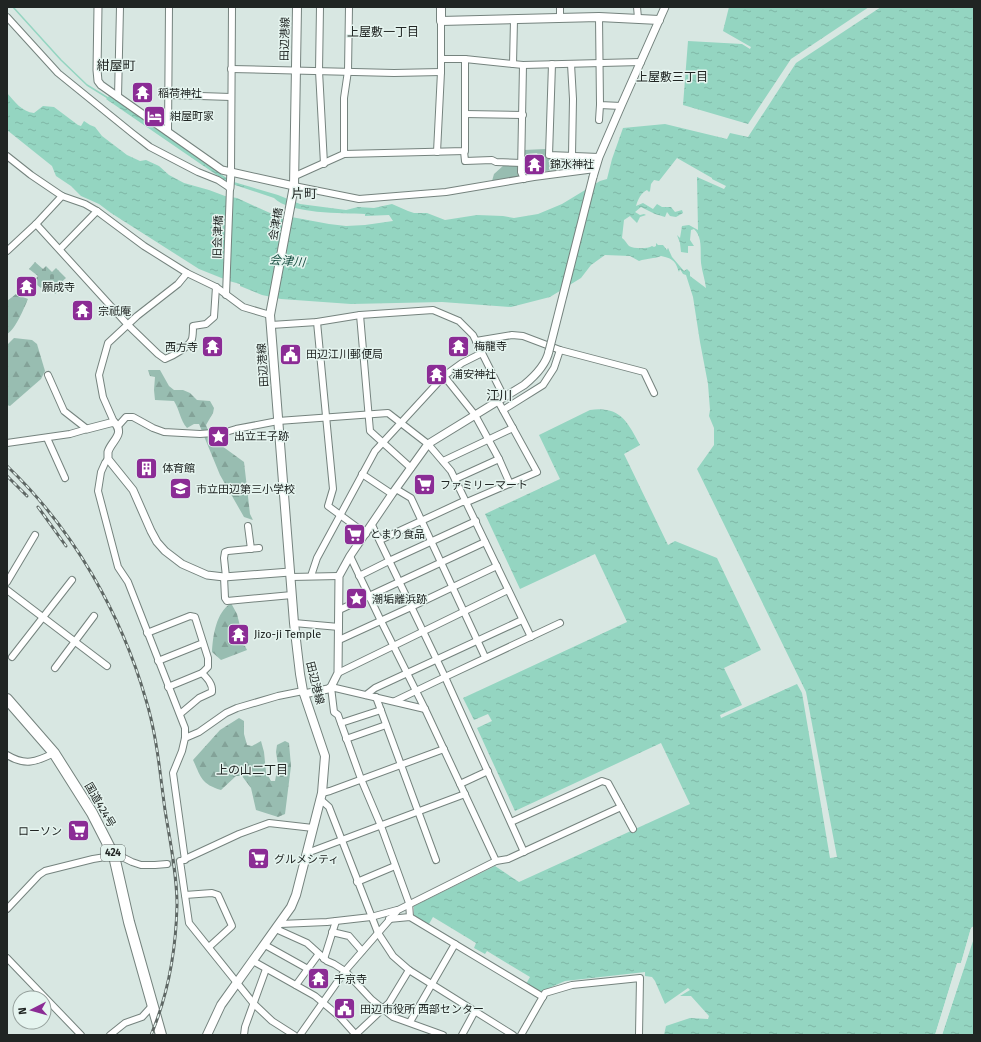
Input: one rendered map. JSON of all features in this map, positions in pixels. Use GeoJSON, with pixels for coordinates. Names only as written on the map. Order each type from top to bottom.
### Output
{"type":"FeatureCollection","features":[{"type":"Feature","properties":{"kind":"highway","name":"国道424号"},"geometry":{"type":"LineString","coordinates":[[7,699],[54,753],[92,813],[114,856],[152,1006],[161,1035]]}},
{"type":"Feature","properties":{"kind":"main road","name":"田辺港線"},"geometry":{"type":"LineString","coordinates":[[294,189],[297,7]]}},
{"type":"Feature","properties":{"kind":"main road"},"geometry":{"type":"LineString","coordinates":[[441,7],[441,21],[599,17],[659,20]]}},
{"type":"Feature","properties":{"kind":"main road","name":"会津橋"},"geometry":{"type":"LineString","coordinates":[[272,306],[294,189]]}},
{"type":"Feature","properties":{"kind":"main road","name":"田辺港線"},"geometry":{"type":"LineString","coordinates":[[208,1035],[221,1005],[278,927],[296,896],[321,796],[325,756],[304,692],[300,674],[294,623],[278,421],[270,315],[272,306]]}},
{"type":"Feature","properties":{"kind":"street"},"geometry":{"type":"LineString","coordinates":[[98,7],[98,80],[101,84],[222,170],[294,189],[359,199],[446,192],[595,169]]}},
{"type":"Feature","properties":{"kind":"street"},"geometry":{"type":"LineString","coordinates":[[118,97],[120,7]]}},
{"type":"Feature","properties":{"kind":"street"},"geometry":{"type":"LineString","coordinates":[[168,132],[169,7]]}},
{"type":"Feature","properties":{"kind":"street"},"geometry":{"type":"LineString","coordinates":[[230,188],[232,7]]}},
{"type":"Feature","properties":{"kind":"street"},"geometry":{"type":"LineString","coordinates":[[320,7],[319,71],[324,164]]}},
{"type":"Feature","properties":{"kind":"street"},"geometry":{"type":"LineString","coordinates":[[344,154],[344,98],[348,72],[349,7]]}},
{"type":"Feature","properties":{"kind":"street"},"geometry":{"type":"LineString","coordinates":[[560,7],[560,18]]}},
{"type":"Feature","properties":{"kind":"street"},"geometry":{"type":"LineString","coordinates":[[638,7],[638,18]]}},
{"type":"Feature","properties":{"kind":"street"},"geometry":{"type":"LineString","coordinates":[[410,917],[409,903],[381,826],[361,779],[338,715],[334,712],[332,687],[338,673],[339,576],[350,556],[428,444],[536,376],[548,357],[599,157],[665,7]]}},
{"type":"Feature","properties":{"kind":"street"},"geometry":{"type":"LineString","coordinates":[[7,17],[58,73],[150,147],[198,172],[218,180],[230,188]]}},
{"type":"Feature","properties":{"kind":"street"},"geometry":{"type":"LineString","coordinates":[[599,17],[599,120]]}},
{"type":"Feature","properties":{"kind":"street"},"geometry":{"type":"LineString","coordinates":[[513,64],[514,20]]}},
{"type":"Feature","properties":{"kind":"street"},"geometry":{"type":"LineString","coordinates":[[437,152],[441,72],[441,21]]}},
{"type":"Feature","properties":{"kind":"street"},"geometry":{"type":"LineString","coordinates":[[441,60],[465,59],[523,65],[641,62]]}},
{"type":"Feature","properties":{"kind":"street"},"geometry":{"type":"LineString","coordinates":[[465,59],[465,161],[492,160],[496,162],[522,163]]}},
{"type":"Feature","properties":{"kind":"street"},"geometry":{"type":"LineString","coordinates":[[552,64],[549,155],[599,157]]}},
{"type":"Feature","properties":{"kind":"street"},"geometry":{"type":"LineString","coordinates":[[571,64],[573,99],[572,155]]}},
{"type":"Feature","properties":{"kind":"street"},"geometry":{"type":"LineString","coordinates":[[523,65],[522,172],[524,179]]}},
{"type":"Feature","properties":{"kind":"street"},"geometry":{"type":"LineString","coordinates":[[231,69],[348,72],[441,72]]}},
{"type":"Feature","properties":{"kind":"street"},"geometry":{"type":"LineString","coordinates":[[169,95],[231,97]]}},
{"type":"Feature","properties":{"kind":"street"},"geometry":{"type":"LineString","coordinates":[[600,105],[621,106]]}},
{"type":"Feature","properties":{"kind":"street"},"geometry":{"type":"LineString","coordinates":[[465,114],[523,115]]}},
{"type":"Feature","properties":{"kind":"street"},"geometry":{"type":"LineString","coordinates":[[295,176],[344,154],[464,151]]}},
{"type":"Feature","properties":{"kind":"street"},"geometry":{"type":"LineString","coordinates":[[7,156],[31,175],[62,196],[85,204],[97,211],[144,246],[187,273],[216,287],[243,308],[270,315]]}},
{"type":"Feature","properties":{"kind":"street","name":"旧会津橋"},"geometry":{"type":"LineString","coordinates":[[226,295],[230,188]]}},
{"type":"Feature","properties":{"kind":"street"},"geometry":{"type":"LineString","coordinates":[[7,251],[36,224],[62,196]]}},
{"type":"Feature","properties":{"kind":"street"},"geometry":{"type":"LineString","coordinates":[[60,249],[97,211]]}},
{"type":"Feature","properties":{"kind":"street"},"geometry":{"type":"LineString","coordinates":[[36,224],[128,325],[165,359],[174,355],[190,342],[192,338],[192,326],[206,324],[214,316],[216,287]]}},
{"type":"Feature","properties":{"kind":"street"},"geometry":{"type":"LineString","coordinates":[[187,273],[178,284],[137,316],[108,343],[100,375],[103,398],[119,429],[116,440],[108,451],[108,459],[133,490],[151,531],[165,551],[182,564],[196,571],[225,577],[291,574],[339,576]]}},
{"type":"Feature","properties":{"kind":"street"},"geometry":{"type":"LineString","coordinates":[[271,325],[317,322],[360,315],[432,310],[459,321],[473,335],[501,399],[503,410],[537,472],[467,502],[462,502],[380,540]]}},
{"type":"Feature","properties":{"kind":"street"},"geometry":{"type":"LineString","coordinates":[[360,315],[370,431],[411,468]]}},
{"type":"Feature","properties":{"kind":"street"},"geometry":{"type":"LineString","coordinates":[[317,322],[332,489],[328,506],[366,534]]}},
{"type":"Feature","properties":{"kind":"street"},"geometry":{"type":"LineString","coordinates":[[476,341],[512,335],[523,336],[560,350],[644,372],[654,393]]}},
{"type":"Feature","properties":{"kind":"street"},"geometry":{"type":"LineString","coordinates":[[503,410],[542,385],[554,368],[560,350]]}},
{"type":"Feature","properties":{"kind":"street"},"geometry":{"type":"LineString","coordinates":[[311,576],[316,558],[375,451],[444,376],[462,363],[482,353]]}},
{"type":"Feature","properties":{"kind":"street"},"geometry":{"type":"LineString","coordinates":[[48,375],[64,411],[88,429]]}},
{"type":"Feature","properties":{"kind":"street"},"geometry":{"type":"LineString","coordinates":[[444,376],[475,415],[499,459],[510,484]]}},
{"type":"Feature","properties":{"kind":"street"},"geometry":{"type":"LineString","coordinates":[[7,443],[70,434],[116,424],[126,417],[133,416],[153,428],[164,432],[200,434],[226,432],[278,421],[368,413],[388,413],[428,444],[451,471],[531,637]]}},
{"type":"Feature","properties":{"kind":"street"},"geometry":{"type":"LineString","coordinates":[[443,461],[513,428]]}},
{"type":"Feature","properties":{"kind":"street"},"geometry":{"type":"LineString","coordinates":[[48,438],[65,478]]}},
{"type":"Feature","properties":{"kind":"street"},"geometry":{"type":"LineString","coordinates":[[108,459],[104,463],[98,491],[118,567],[128,582],[185,728],[185,738],[182,751],[173,773],[181,861],[189,923],[238,982],[254,1004],[272,1021],[294,1035]]}},
{"type":"Feature","properties":{"kind":"street"},"geometry":{"type":"LineString","coordinates":[[455,479],[499,459]]}},
{"type":"Feature","properties":{"kind":"street"},"geometry":{"type":"LineString","coordinates":[[362,474],[411,498],[485,657]]}},
{"type":"Feature","properties":{"kind":"street"},"geometry":{"type":"LineString","coordinates":[[359,576],[476,521]]}},
{"type":"Feature","properties":{"kind":"street"},"geometry":{"type":"LineString","coordinates":[[372,525],[445,677],[524,852]]}},
{"type":"Feature","properties":{"kind":"street"},"geometry":{"type":"LineString","coordinates":[[248,526],[251,549]]}},
{"type":"Feature","properties":{"kind":"street"},"geometry":{"type":"LineString","coordinates":[[7,582],[35,535]]}},
{"type":"Feature","properties":{"kind":"street"},"geometry":{"type":"LineString","coordinates":[[339,610],[485,542]]}},
{"type":"Feature","properties":{"kind":"street"},"geometry":{"type":"LineString","coordinates":[[259,548],[225,552],[225,598],[227,601],[292,595]]}},
{"type":"Feature","properties":{"kind":"street"},"geometry":{"type":"LineString","coordinates":[[350,556],[415,691],[425,708],[496,861]]}},
{"type":"Feature","properties":{"kind":"street"},"geometry":{"type":"LineString","coordinates":[[339,640],[497,566]]}},
{"type":"Feature","properties":{"kind":"street"},"geometry":{"type":"LineString","coordinates":[[12,657],[72,580]]}},
{"type":"Feature","properties":{"kind":"street"},"geometry":{"type":"LineString","coordinates":[[7,590],[107,666]]}},
{"type":"Feature","properties":{"kind":"street"},"geometry":{"type":"LineString","coordinates":[[338,673],[508,590]]}},
{"type":"Feature","properties":{"kind":"street"},"geometry":{"type":"LineString","coordinates":[[55,668],[94,616]]}},
{"type":"Feature","properties":{"kind":"street"},"geometry":{"type":"LineString","coordinates":[[147,633],[190,616],[195,617],[208,658],[208,667],[202,673],[168,687]]}},
{"type":"Feature","properties":{"kind":"street"},"geometry":{"type":"LineString","coordinates":[[366,695],[375,688],[522,620]]}},
{"type":"Feature","properties":{"kind":"street"},"geometry":{"type":"LineString","coordinates":[[294,623],[339,627]]}},
{"type":"Feature","properties":{"kind":"street"},"geometry":{"type":"LineString","coordinates":[[395,701],[485,657],[560,623]]}},
{"type":"Feature","properties":{"kind":"street"},"geometry":{"type":"LineString","coordinates":[[158,661],[203,643]]}},
{"type":"Feature","properties":{"kind":"street"},"geometry":{"type":"LineString","coordinates":[[180,714],[199,698],[212,692],[212,688],[202,673]]}},
{"type":"Feature","properties":{"kind":"street"},"geometry":{"type":"LineString","coordinates":[[185,738],[199,732],[226,713],[237,708],[278,696],[328,689],[332,687],[425,708]]}},
{"type":"Feature","properties":{"kind":"street"},"geometry":{"type":"LineString","coordinates":[[376,697],[436,860]]}},
{"type":"Feature","properties":{"kind":"street"},"geometry":{"type":"LineString","coordinates":[[341,723],[381,710]]}},
{"type":"Feature","properties":{"kind":"street"},"geometry":{"type":"LineString","coordinates":[[346,739],[386,725]]}},
{"type":"Feature","properties":{"kind":"street"},"geometry":{"type":"LineString","coordinates":[[444,749],[361,779],[321,796],[329,807],[378,933],[393,956],[409,970],[513,1035]]}},
{"type":"Feature","properties":{"kind":"street"},"geometry":{"type":"LineString","coordinates":[[7,755],[15,760],[25,762],[38,761],[54,753]]}},
{"type":"Feature","properties":{"kind":"street"},"geometry":{"type":"LineString","coordinates":[[460,784],[488,772]]}},
{"type":"Feature","properties":{"kind":"street"},"geometry":{"type":"LineString","coordinates":[[511,822],[602,781],[608,783],[633,829]]}},
{"type":"Feature","properties":{"kind":"street"},"geometry":{"type":"LineString","coordinates":[[307,853],[465,794]]}},
{"type":"Feature","properties":{"kind":"street"},"geometry":{"type":"LineString","coordinates":[[300,1035],[344,971],[398,910],[409,903],[496,861],[508,859],[621,807]]}},
{"type":"Feature","properties":{"kind":"street"},"geometry":{"type":"LineString","coordinates":[[181,861],[239,834],[269,823],[313,828]]}},
{"type":"Feature","properties":{"kind":"street"},"geometry":{"type":"LineString","coordinates":[[7,909],[39,875],[45,871],[118,855],[141,865],[167,864]]}},
{"type":"Feature","properties":{"kind":"street"},"geometry":{"type":"LineString","coordinates":[[357,882],[395,866]]}},
{"type":"Feature","properties":{"kind":"street"},"geometry":{"type":"LineString","coordinates":[[185,895],[212,893],[218,895],[232,926],[209,947]]}},
{"type":"Feature","properties":{"kind":"street"},"geometry":{"type":"LineString","coordinates":[[278,927],[371,917],[398,910]]}},
{"type":"Feature","properties":{"kind":"street"},"geometry":{"type":"LineString","coordinates":[[389,919],[410,917],[543,997]]}},
{"type":"Feature","properties":{"kind":"street"},"geometry":{"type":"LineString","coordinates":[[324,959],[336,921]]}},
{"type":"Feature","properties":{"kind":"street"},"geometry":{"type":"LineString","coordinates":[[278,927],[307,944],[318,955],[344,971],[372,1000],[393,1017],[443,1035]]}},
{"type":"Feature","properties":{"kind":"street"},"geometry":{"type":"LineString","coordinates":[[332,932],[349,936],[362,951]]}},
{"type":"Feature","properties":{"kind":"street"},"geometry":{"type":"LineString","coordinates":[[410,1022],[455,944]]}},
{"type":"Feature","properties":{"kind":"street"},"geometry":{"type":"LineString","coordinates":[[265,945],[308,968]]}},
{"type":"Feature","properties":{"kind":"street"},"geometry":{"type":"LineString","coordinates":[[296,985],[318,955]]}},
{"type":"Feature","properties":{"kind":"street"},"geometry":{"type":"LineString","coordinates":[[7,958],[81,1035]]}},
{"type":"Feature","properties":{"kind":"street"},"geometry":{"type":"LineString","coordinates":[[253,961],[296,985],[322,1002],[340,1017],[356,1035],[389,1003],[409,970]]}},
{"type":"Feature","properties":{"kind":"street"},"geometry":{"type":"LineString","coordinates":[[244,1035],[245,1027],[266,968]]}},
{"type":"Feature","properties":{"kind":"street"},"geometry":{"type":"LineString","coordinates":[[521,1035],[545,993],[572,985],[640,978],[640,1035]]}},
{"type":"Feature","properties":{"kind":"street"},"geometry":{"type":"LineString","coordinates":[[110,1035],[125,1023],[142,1017],[152,1006]]}},
{"type":"Feature","properties":{"kind":"street"},"geometry":{"type":"LineString","coordinates":[[462,1035],[475,1011]]}},
{"type":"Feature","properties":{"kind":"green space"},"geometry":{"type":"Polygon","coordinates":[[[546,149],[546,153],[555,158],[557,170],[545,171],[537,153],[528,154],[524,159],[524,150],[546,149]]]}},
{"type":"Feature","properties":{"kind":"green space"},"geometry":{"type":"Polygon","coordinates":[[[562,158],[588,158],[589,160],[581,166],[564,169],[562,158]]]}},
{"type":"Feature","properties":{"kind":"green space"},"geometry":{"type":"Polygon","coordinates":[[[504,165],[519,165],[520,176],[492,181],[494,174],[504,165]]]}},
{"type":"Feature","properties":{"kind":"green space"},"geometry":{"type":"Polygon","coordinates":[[[35,262],[43,269],[46,266],[52,272],[56,268],[66,278],[58,285],[62,288],[55,294],[44,284],[41,288],[33,282],[38,276],[29,269],[35,262]]]}},
{"type":"Feature","properties":{"kind":"green space"},"geometry":{"type":"Polygon","coordinates":[[[16,294],[28,299],[14,328],[7,334],[7,301],[16,294]]]}},
{"type":"Feature","properties":{"kind":"green space"},"geometry":{"type":"Polygon","coordinates":[[[14,338],[32,340],[37,344],[45,371],[41,379],[10,406],[7,405],[7,345],[14,338]]]}},
{"type":"Feature","properties":{"kind":"green space"},"geometry":{"type":"Polygon","coordinates":[[[148,370],[160,370],[169,386],[174,390],[183,390],[190,393],[197,400],[210,401],[214,408],[213,413],[206,425],[211,438],[244,462],[250,514],[253,520],[244,517],[220,475],[199,424],[194,424],[187,428],[174,401],[155,400],[155,377],[150,376],[148,370]]]}},
{"type":"Feature","properties":{"kind":"green space"},"geometry":{"type":"Polygon","coordinates":[[[231,603],[237,614],[240,626],[233,631],[235,641],[245,646],[247,650],[221,660],[212,652],[213,639],[216,625],[222,612],[231,603]]]}},
{"type":"Feature","properties":{"kind":"green space"},"geometry":{"type":"Polygon","coordinates":[[[239,718],[244,721],[244,734],[247,745],[252,746],[261,741],[264,752],[266,772],[271,781],[275,781],[278,765],[276,752],[277,745],[285,741],[289,743],[291,766],[285,814],[278,817],[256,810],[251,788],[242,776],[236,776],[221,790],[214,788],[205,782],[198,771],[193,760],[220,730],[239,718]]]}},
{"type":"Feature","properties":{"kind":"water"},"geometry":{"type":"Polygon","coordinates":[[[729,7],[869,7],[791,59],[748,124],[683,105],[688,41],[742,44],[750,49],[751,47],[723,31],[729,7]]]}},
{"type":"Feature","properties":{"kind":"water","name":"会津川"},"geometry":{"type":"Polygon","coordinates":[[[881,7],[974,7],[974,926],[971,928],[961,963],[957,964],[935,1035],[664,1035],[666,1026],[690,1018],[708,1019],[709,1016],[691,996],[680,996],[690,990],[688,988],[665,1004],[655,981],[652,977],[645,976],[645,972],[565,981],[540,992],[526,984],[530,977],[487,951],[485,954],[474,948],[476,943],[433,917],[429,924],[414,916],[414,906],[495,866],[519,882],[690,804],[661,743],[515,811],[477,728],[492,721],[488,714],[474,720],[463,698],[627,622],[595,554],[520,589],[485,514],[560,479],[539,435],[590,410],[609,410],[616,413],[631,429],[640,445],[624,454],[668,545],[675,541],[717,558],[761,650],[724,668],[742,705],[720,715],[721,718],[797,684],[802,693],[830,858],[837,857],[806,692],[697,469],[714,445],[714,428],[709,416],[708,384],[693,297],[686,275],[683,274],[680,269],[679,272],[673,261],[661,256],[639,261],[630,256],[605,255],[591,265],[581,278],[550,297],[511,307],[442,302],[351,304],[281,299],[262,295],[240,286],[240,284],[199,269],[99,204],[81,196],[71,186],[56,176],[52,166],[7,130],[7,93],[26,111],[34,113],[43,106],[54,107],[78,125],[81,126],[84,121],[95,127],[102,136],[127,155],[140,161],[146,160],[159,166],[169,175],[184,183],[225,196],[237,198],[270,213],[346,226],[393,221],[389,215],[365,216],[365,214],[330,213],[304,210],[291,207],[274,198],[232,184],[106,99],[109,96],[225,177],[234,182],[278,195],[300,204],[346,210],[358,207],[374,208],[392,204],[414,213],[427,213],[445,220],[477,215],[514,218],[538,214],[562,204],[600,181],[607,179],[612,159],[623,128],[665,124],[727,139],[730,133],[748,137],[796,63],[881,7]],[[677,158],[659,181],[654,180],[651,184],[650,191],[649,192],[647,190],[641,195],[636,206],[643,203],[653,209],[657,204],[662,207],[671,207],[675,212],[682,210],[683,213],[676,217],[670,216],[667,212],[665,217],[641,207],[635,212],[640,215],[646,215],[640,217],[637,223],[630,216],[624,220],[622,238],[629,246],[634,248],[654,247],[656,246],[656,243],[658,245],[663,245],[667,250],[668,248],[672,257],[684,271],[687,269],[690,272],[690,276],[706,288],[701,263],[700,240],[697,232],[694,229],[691,230],[690,240],[694,246],[688,246],[688,253],[681,252],[677,235],[680,238],[682,226],[689,225],[698,230],[697,177],[724,189],[726,186],[677,158]]]}},
{"type":"Feature","properties":{"kind":"water"},"geometry":{"type":"Polygon","coordinates":[[[974,938],[974,1035],[942,1035],[974,938]]]}},
{"type":"Feature","properties":{"kind":"pier"},"geometry":{"type":"Polygon","coordinates":[[[974,926],[963,964],[959,965],[937,1035],[935,1035],[957,963],[961,963],[971,928],[974,926]]]}},
{"type":"Feature","properties":{"kind":"pier"},"geometry":{"type":"Polygon","coordinates":[[[974,936],[942,1035],[940,1035],[972,937],[974,936]]]}},
{"type":"Feature","properties":{"kind":"waterway"},"geometry":{"type":"LineString","coordinates":[[13,7],[61,60],[87,85],[108,98]]}},
{"type":"Feature","properties":{"kind":"tunnel"},"geometry":{"type":"LineString","coordinates":[[167,864],[177,862]]}},
{"type":"Feature","properties":{"kind":"railway"},"geometry":{"type":"LineString","coordinates":[[7,466],[53,517],[92,574],[123,636],[136,668],[150,714],[156,741],[173,858],[177,905],[175,938],[170,972],[162,1004],[151,1035]]}},
{"type":"Feature","properties":{"kind":"railway"},"geometry":{"type":"LineString","coordinates":[[7,476],[27,496]]}},
{"type":"Feature","properties":{"kind":"railway"},"geometry":{"type":"LineString","coordinates":[[38,507],[66,546]]}},
{"type":"Feature","properties":{"kind":"place","name":"稲荷神社"},"geometry":{"type":"Point","coordinates":[142,93]}},
{"type":"Feature","properties":{"kind":"place","name":"紺屋町家"},"geometry":{"type":"Point","coordinates":[155,116]}},
{"type":"Feature","properties":{"kind":"place","name":"錦水神社"},"geometry":{"type":"Point","coordinates":[534,164]}},
{"type":"Feature","properties":{"kind":"place","name":"願成寺"},"geometry":{"type":"Point","coordinates":[26,287]}},
{"type":"Feature","properties":{"kind":"place","name":"宗祇庵"},"geometry":{"type":"Point","coordinates":[83,311]}},
{"type":"Feature","properties":{"kind":"place","name":"梅龍寺"},"geometry":{"type":"Point","coordinates":[458,346]}},
{"type":"Feature","properties":{"kind":"place","name":"西方寺"},"geometry":{"type":"Point","coordinates":[213,347]}},
{"type":"Feature","properties":{"kind":"place","name":"田辺江川郵便局"},"geometry":{"type":"Point","coordinates":[291,354]}},
{"type":"Feature","properties":{"kind":"place","name":"浦安神社"},"geometry":{"type":"Point","coordinates":[437,374]}},
{"type":"Feature","properties":{"kind":"place","name":"出立王子跡"},"geometry":{"type":"Point","coordinates":[218,436]}},
{"type":"Feature","properties":{"kind":"place","name":"体育館"},"geometry":{"type":"Point","coordinates":[147,468]}},
{"type":"Feature","properties":{"kind":"place","name":"ファミリーマート"},"geometry":{"type":"Point","coordinates":[424,485]}},
{"type":"Feature","properties":{"kind":"place","name":"市立田辺第三小学校"},"geometry":{"type":"Point","coordinates":[180,489]}},
{"type":"Feature","properties":{"kind":"place","name":"とまり食品"},"geometry":{"type":"Point","coordinates":[355,534]}},
{"type":"Feature","properties":{"kind":"place","name":"潮垢離浜跡"},"geometry":{"type":"Point","coordinates":[356,599]}},
{"type":"Feature","properties":{"kind":"place","name":"Jizo-ji Temple"},"geometry":{"type":"Point","coordinates":[238,634]}},
{"type":"Feature","properties":{"kind":"place","name":"ローソン"},"geometry":{"type":"Point","coordinates":[78,831]}},
{"type":"Feature","properties":{"kind":"place","name":"グルメシティ"},"geometry":{"type":"Point","coordinates":[258,859]}},
{"type":"Feature","properties":{"kind":"place","name":"千京寺"},"geometry":{"type":"Point","coordinates":[318,979]}},
{"type":"Feature","properties":{"kind":"place","name":"田辺市役所 西部センター"},"geometry":{"type":"Point","coordinates":[345,1009]}},
{"type":"Feature","properties":{"kind":"district","name":"上屋敷一丁目"},"geometry":{"type":"Point","coordinates":[383,32]}},
{"type":"Feature","properties":{"kind":"district","name":"紺屋町"},"geometry":{"type":"Point","coordinates":[116,65]}},
{"type":"Feature","properties":{"kind":"district","name":"上屋敷三丁目"},"geometry":{"type":"Point","coordinates":[672,77]}},
{"type":"Feature","properties":{"kind":"district","name":"片町"},"geometry":{"type":"Point","coordinates":[304,193]}},
{"type":"Feature","properties":{"kind":"district","name":"江川"},"geometry":{"type":"Point","coordinates":[499,395]}},
{"type":"Feature","properties":{"kind":"district","name":"上の山二丁目"},"geometry":{"type":"Point","coordinates":[252,770]}}]}
